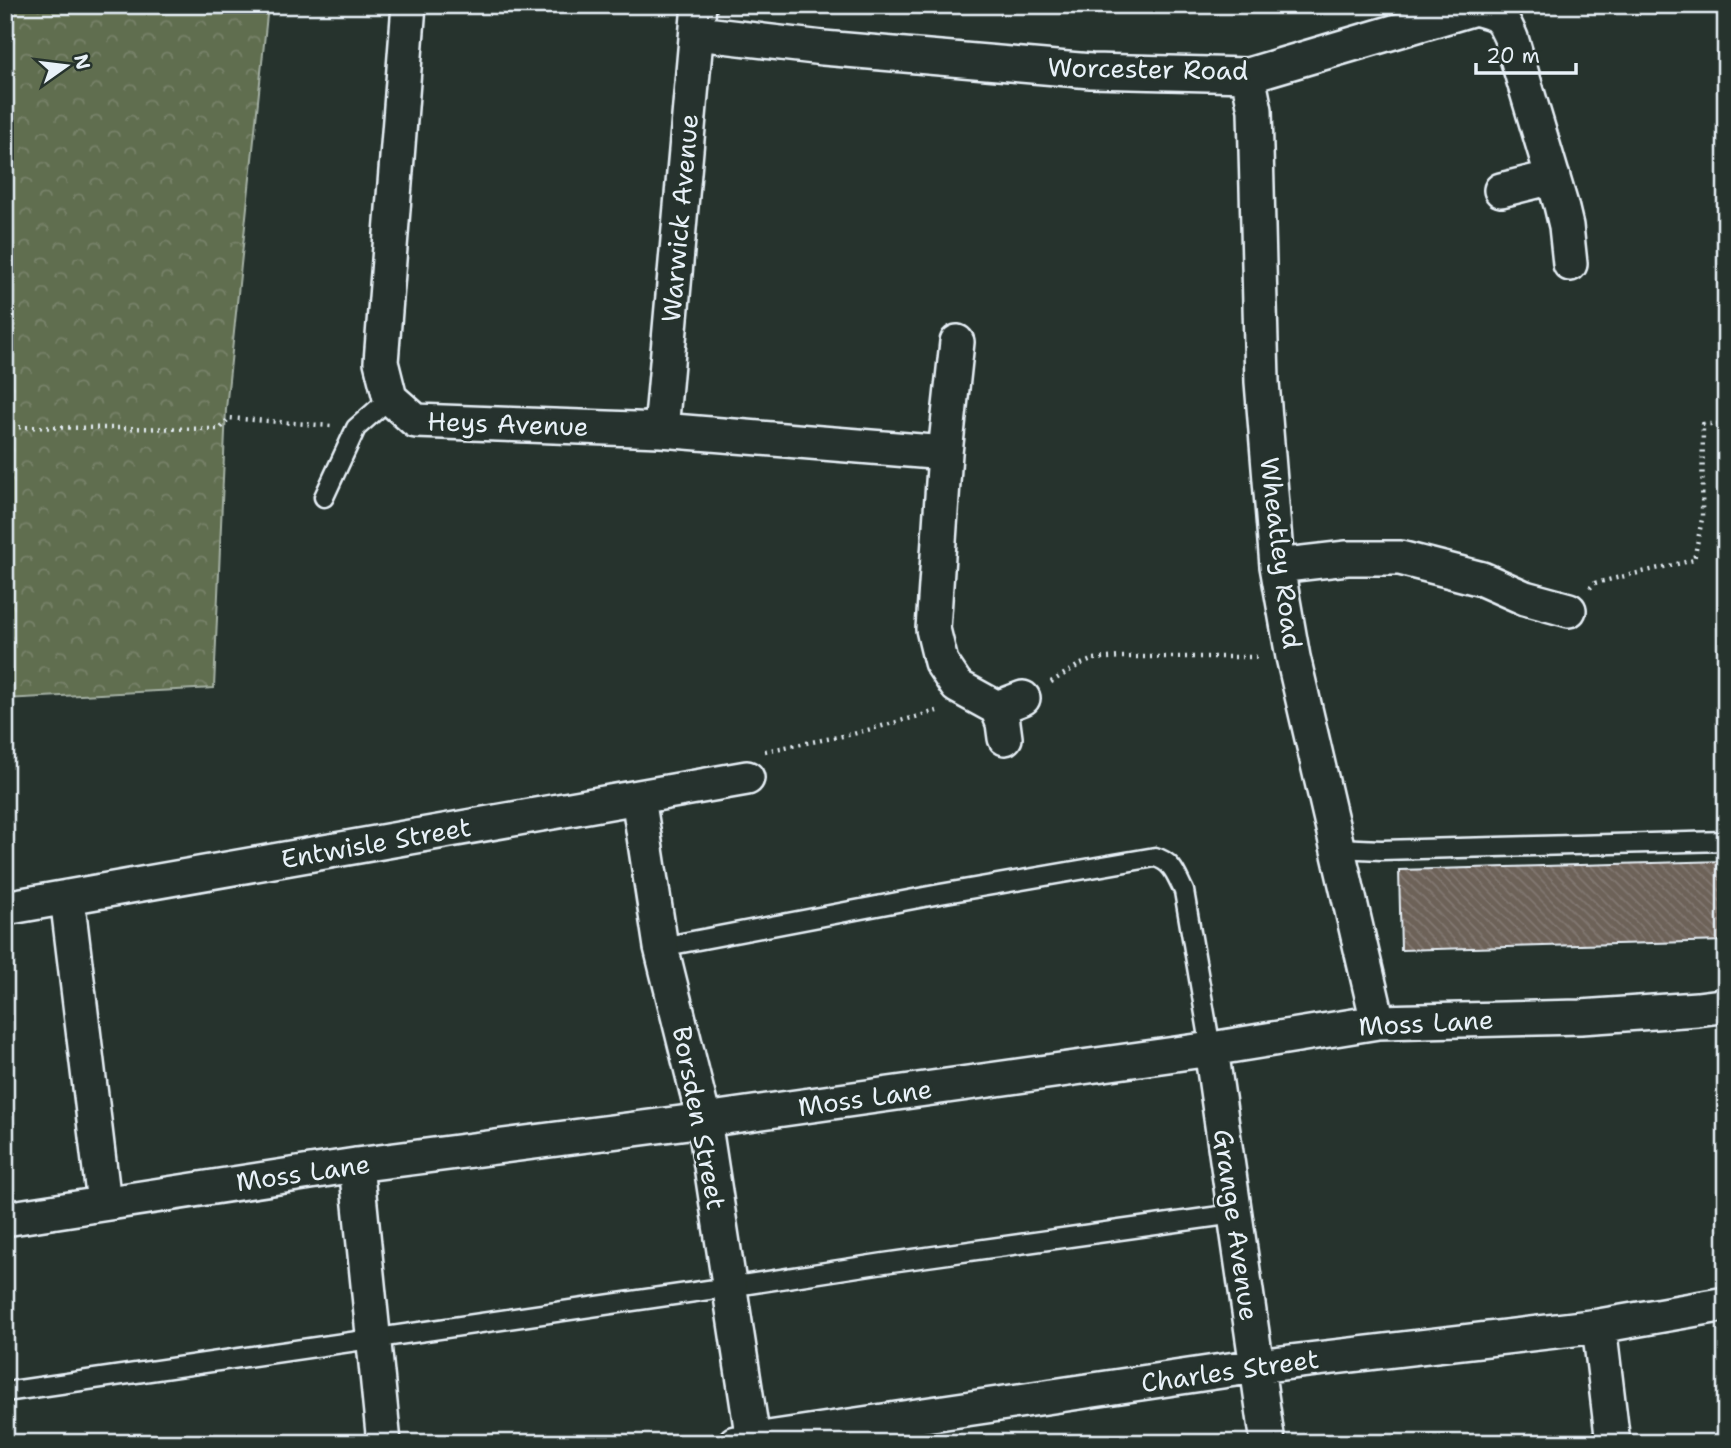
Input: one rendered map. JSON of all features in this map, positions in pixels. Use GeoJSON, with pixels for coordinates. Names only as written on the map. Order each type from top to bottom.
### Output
{"type":"FeatureCollection","features":[{"type":"Feature","properties":{"kind":"street","name":"Heys Avenue"},"geometry":{"type":"LineString","coordinates":[[410,5],[381,362],[390,398],[416,421],[661,430],[945,453]]}},
{"type":"Feature","properties":{"kind":"street","name":"Worcester Road"},"geometry":{"type":"LineString","coordinates":[[698,19],[823,48],[1091,71],[1248,75],[1475,8],[1494,13],[1505,24],[1511,38],[1566,226],[1570,264]]}},
{"type":"Feature","properties":{"kind":"street","name":"Warwick Avenue"},"geometry":{"type":"LineString","coordinates":[[661,430],[698,19]]}},
{"type":"Feature","properties":{"kind":"street","name":"Wheatley Road"},"geometry":{"type":"LineString","coordinates":[[1248,75],[1255,110],[1262,382],[1277,566],[1293,657],[1378,1021]]}},
{"type":"Feature","properties":{"kind":"street"},"geometry":{"type":"LineString","coordinates":[[1501,190],[1553,177]]}},
{"type":"Feature","properties":{"kind":"street"},"geometry":{"type":"LineString","coordinates":[[957,342],[945,453],[933,629],[941,662],[957,686],[1008,715]]}},
{"type":"Feature","properties":{"kind":"street"},"geometry":{"type":"LineString","coordinates":[[1277,566],[1347,558],[1400,558],[1482,579],[1525,598],[1569,610]]}},
{"type":"Feature","properties":{"kind":"street","name":"Entwisle Street"},"geometry":{"type":"LineString","coordinates":[[5,908],[747,778]]}},
{"type":"Feature","properties":{"kind":"street","name":"Borsden Street"},"geometry":{"type":"LineString","coordinates":[[638,797],[661,947],[704,1120],[729,1287],[747,1442]]}},
{"type":"Feature","properties":{"kind":"street"},"geometry":{"type":"LineString","coordinates":[[67,897],[104,1203]]}},
{"type":"Feature","properties":{"kind":"street","name":"Moss Lane"},"geometry":{"type":"LineString","coordinates":[[5,1219],[356,1165],[704,1120],[1210,1049],[1378,1021],[1581,1017],[1698,1009],[1726,1003]]}},
{"type":"Feature","properties":{"kind":"street","name":"Grange Avenue"},"geometry":{"type":"LineString","coordinates":[[1210,1049],[1268,1443]]}},
{"type":"Feature","properties":{"kind":"street"},"geometry":{"type":"LineString","coordinates":[[356,1165],[384,1443]]}},
{"type":"Feature","properties":{"kind":"street","name":"Charles Street"},"geometry":{"type":"LineString","coordinates":[[747,1442],[1256,1366],[1599,1326],[1726,1304]]}},
{"type":"Feature","properties":{"kind":"street"},"geometry":{"type":"LineString","coordinates":[[1599,1326],[1613,1443]]}},
{"type":"Feature","properties":{"kind":"lane"},"geometry":{"type":"LineString","coordinates":[[324,497],[356,428],[390,398]]}},
{"type":"Feature","properties":{"kind":"lane"},"geometry":{"type":"LineString","coordinates":[[1338,848],[1381,850],[1726,841]]}},
{"type":"Feature","properties":{"kind":"lane"},"geometry":{"type":"LineString","coordinates":[[661,947],[1154,856],[1165,860],[1184,891],[1210,1049]]}},
{"type":"Feature","properties":{"kind":"lane"},"geometry":{"type":"LineString","coordinates":[[5,1392],[1234,1214]]}},
{"type":"Feature","properties":{"kind":"path"},"geometry":{"type":"LineString","coordinates":[[5,427],[220,429],[229,418],[356,428]]}},
{"type":"Feature","properties":{"kind":"path"},"geometry":{"type":"LineString","coordinates":[[1569,610],[1595,583],[1694,560],[1702,519],[1703,424],[1726,424]]}},
{"type":"Feature","properties":{"kind":"path"},"geometry":{"type":"LineString","coordinates":[[1008,715],[1079,665],[1094,659],[1293,657]]}},
{"type":"Feature","properties":{"kind":"path"},"geometry":{"type":"LineString","coordinates":[[747,778],[760,752],[853,734],[947,708],[966,691]]}},
{"type":"Feature","properties":{"kind":"green space"},"geometry":{"type":"Polygon","coordinates":[[[5,5],[268,5],[226,409],[214,688],[5,699],[5,5]]]}},
{"type":"Feature","properties":{"kind":"building"},"geometry":{"type":"Polygon","coordinates":[[[1724,861],[1726,941],[1401,950],[1399,870],[1724,861]]]}}]}
